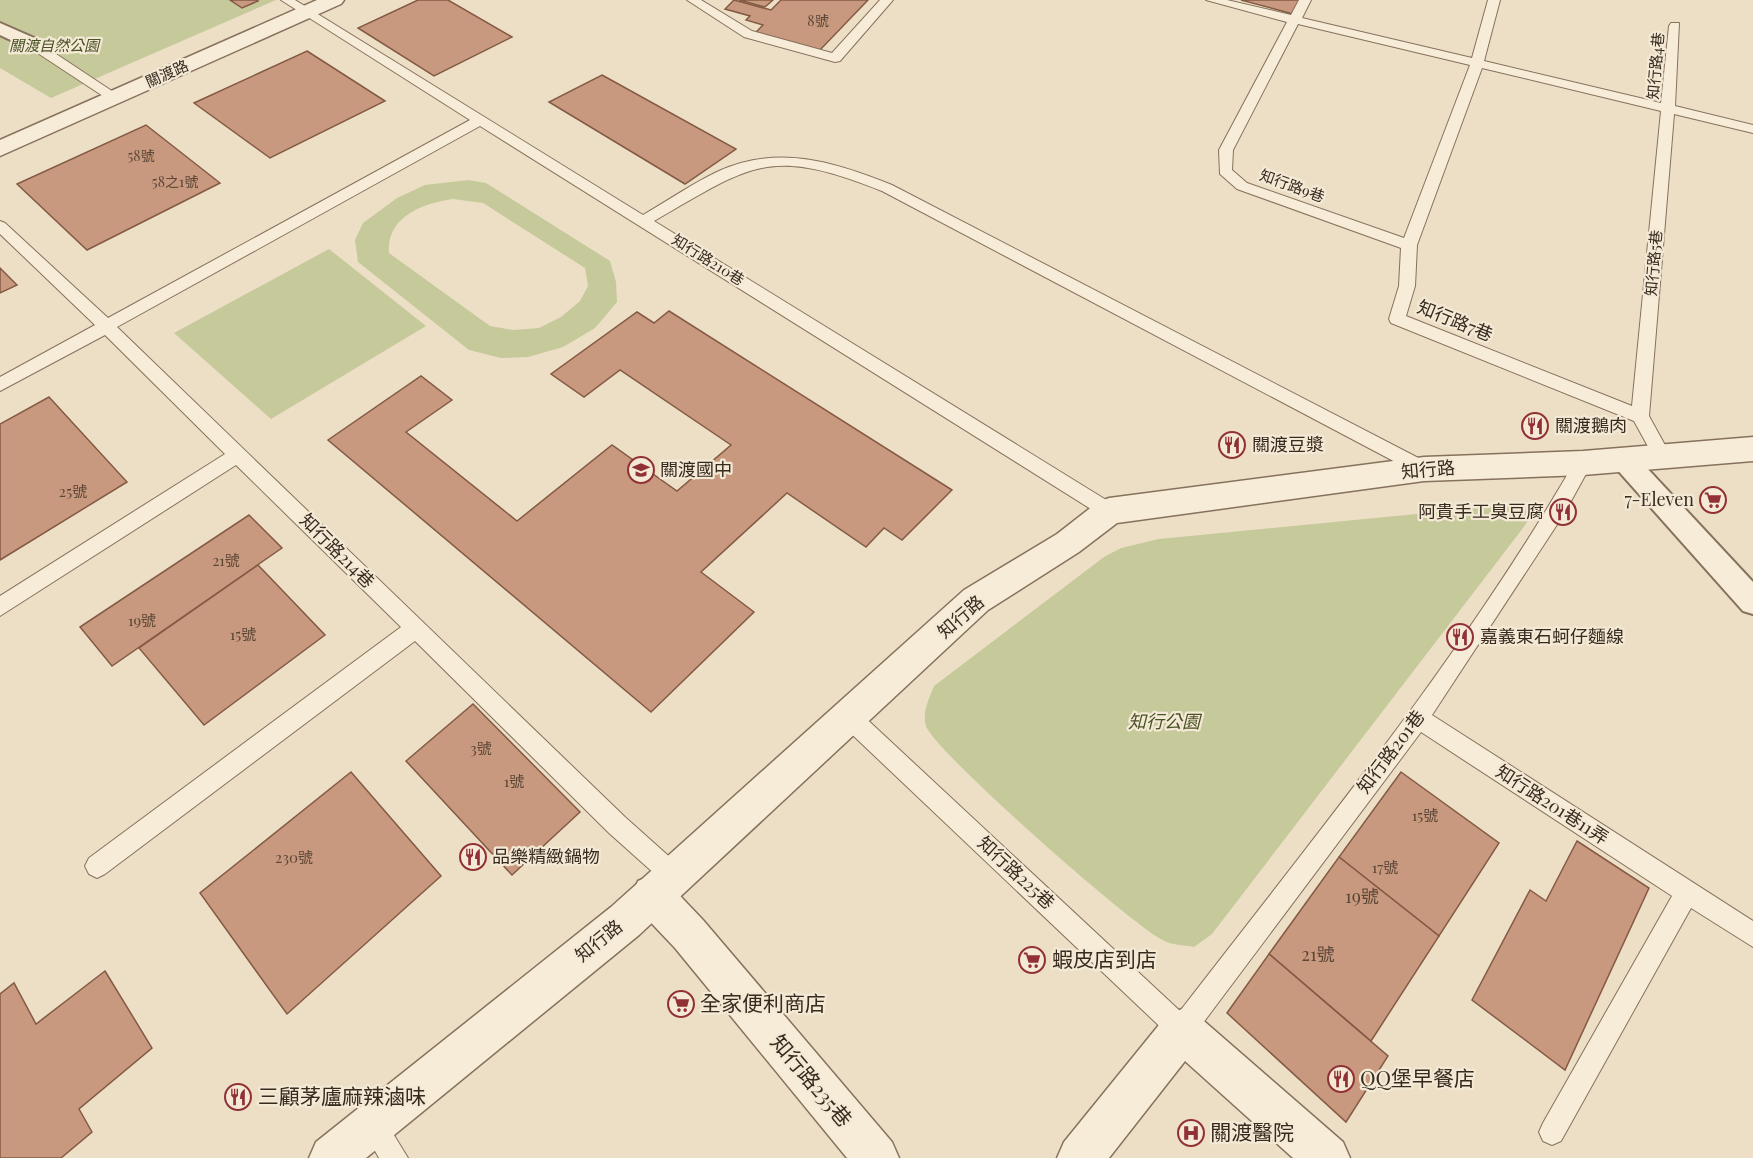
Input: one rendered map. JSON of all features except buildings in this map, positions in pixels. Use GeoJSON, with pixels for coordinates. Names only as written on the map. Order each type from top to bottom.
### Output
{"type":"FeatureCollection","features":[{"type":"Feature","properties":{"kind":"street","name":"關渡路"},"geometry":{"type":"LineString","coordinates":[[0,149],[334,0]]}},
{"type":"Feature","properties":{"kind":"street"},"geometry":{"type":"LineString","coordinates":[[0,28],[34,45]]}},
{"type":"Feature","properties":{"kind":"street","name":"知行路"},"geometry":{"type":"LineString","coordinates":[[332,1158],[372,1123],[625,921],[850,718],[976,600],[1068,543],[1108,511],[1424,469],[1583,463],[1753,450]]}},
{"type":"Feature","properties":{"kind":"street"},"geometry":{"type":"LineString","coordinates":[[1623,459],[1753,602]]}},
{"type":"Feature","properties":{"kind":"street","name":"知行路235巷"},"geometry":{"type":"LineString","coordinates":[[663,886],[688,934],[876,1158]]}},
{"type":"Feature","properties":{"kind":"street"},"geometry":{"type":"LineString","coordinates":[[1080,1158],[1182,1030],[1327,1158]]}},
{"type":"Feature","properties":{"kind":"lane","name":"知行路210巷"},"geometry":{"type":"LineString","coordinates":[[287,0],[479,121],[645,220],[1108,511]]}},
{"type":"Feature","properties":{"kind":"lane"},"geometry":{"type":"LineString","coordinates":[[693,0],[748,34],[835,58],[887,0]]}},
{"type":"Feature","properties":{"kind":"lane"},"geometry":{"type":"LineString","coordinates":[[1212,0],[1229,2],[1753,129]]}},
{"type":"Feature","properties":{"kind":"lane","name":"知行路9巷"},"geometry":{"type":"LineString","coordinates":[[1305,0],[1226,150],[1226,171],[1242,186],[1409,245]]}},
{"type":"Feature","properties":{"kind":"lane","name":"知行路7巷"},"geometry":{"type":"LineString","coordinates":[[1494,0],[1477,63],[1409,245],[1407,286],[1397,319],[1640,416]]}},
{"type":"Feature","properties":{"kind":"lane","name":"知行路4巷"},"geometry":{"type":"LineString","coordinates":[[1668,109],[1676,27]]}},
{"type":"Feature","properties":{"kind":"lane"},"geometry":{"type":"LineString","coordinates":[[34,45],[114,97]]}},
{"type":"Feature","properties":{"kind":"lane","name":"知行路5巷"},"geometry":{"type":"LineString","coordinates":[[1640,416],[1668,109]]}},
{"type":"Feature","properties":{"kind":"lane"},"geometry":{"type":"LineString","coordinates":[[0,385],[479,121]]}},
{"type":"Feature","properties":{"kind":"lane"},"geometry":{"type":"LineString","coordinates":[[645,220],[734,170],[762,162],[797,161],[838,168],[887,188],[1424,469]]}},
{"type":"Feature","properties":{"kind":"lane","name":"知行路214巷"},"geometry":{"type":"LineString","coordinates":[[0,226],[239,454],[617,825],[663,886]]}},
{"type":"Feature","properties":{"kind":"lane"},"geometry":{"type":"LineString","coordinates":[[1640,416],[1662,456]]}},
{"type":"Feature","properties":{"kind":"lane"},"geometry":{"type":"LineString","coordinates":[[0,607],[239,454]]}},
{"type":"Feature","properties":{"kind":"lane","name":"知行路201巷"},"geometry":{"type":"LineString","coordinates":[[1182,1030],[1418,718],[1557,509],[1583,463]]}},
{"type":"Feature","properties":{"kind":"lane"},"geometry":{"type":"LineString","coordinates":[[97,866],[416,628]]}},
{"type":"Feature","properties":{"kind":"lane","name":"知行路225巷"},"geometry":{"type":"LineString","coordinates":[[850,718],[1182,1030]]}},
{"type":"Feature","properties":{"kind":"lane","name":"知行路201巷11弄"},"geometry":{"type":"LineString","coordinates":[[1418,718],[1753,935]]}},
{"type":"Feature","properties":{"kind":"lane"},"geometry":{"type":"LineString","coordinates":[[1552,1132],[1687,892]]}},
{"type":"Feature","properties":{"kind":"lane"},"geometry":{"type":"LineString","coordinates":[[372,1123],[395,1158]]}},
{"type":"Feature","properties":{"kind":"green space","name":"關渡自然公園"},"geometry":{"type":"Polygon","coordinates":[[[0,0],[276,0],[51,98],[0,68],[0,0]]]}},
{"type":"Feature","properties":{"kind":"green space"},"geometry":{"type":"Polygon","coordinates":[[[468,180],[486,183],[610,261],[616,282],[617,302],[595,328],[563,347],[528,357],[501,358],[469,350],[358,262],[355,240],[363,223],[397,198],[425,185],[468,180]],[[453,199],[419,208],[400,221],[394,230],[389,253],[490,326],[513,330],[539,328],[561,317],[580,301],[588,286],[585,268],[483,203],[453,199]]]}},
{"type":"Feature","properties":{"kind":"green space"},"geometry":{"type":"Polygon","coordinates":[[[329,249],[426,326],[271,419],[174,333],[329,249]]]}},
{"type":"Feature","properties":{"kind":"green space","name":"知行公園"},"geometry":{"type":"Polygon","coordinates":[[[1519,504],[1531,516],[1523,528],[1212,934],[1194,947],[1166,942],[1114,904],[1036,837],[962,768],[937,742],[926,726],[925,711],[934,686],[1104,557],[1121,548],[1159,539],[1519,504]]]}},
{"type":"Feature","properties":{"kind":"place","name":"關渡鵝肉"},"geometry":{"type":"Point","coordinates":[1535,426]}},
{"type":"Feature","properties":{"kind":"place","name":"關渡豆漿"},"geometry":{"type":"Point","coordinates":[1232,445]}},
{"type":"Feature","properties":{"kind":"place","name":"關渡國中"},"geometry":{"type":"Point","coordinates":[641,470]}},
{"type":"Feature","properties":{"kind":"place","name":"7-Eleven"},"geometry":{"type":"Point","coordinates":[1713,500]}},
{"type":"Feature","properties":{"kind":"place","name":"阿貴手工臭豆腐"},"geometry":{"type":"Point","coordinates":[1563,512]}},
{"type":"Feature","properties":{"kind":"place","name":"嘉義東石蚵仔麵線"},"geometry":{"type":"Point","coordinates":[1460,637]}},
{"type":"Feature","properties":{"kind":"place","name":"品樂精緻鍋物"},"geometry":{"type":"Point","coordinates":[473,857]}},
{"type":"Feature","properties":{"kind":"place","name":"蝦皮店到店"},"geometry":{"type":"Point","coordinates":[1032,960]}},
{"type":"Feature","properties":{"kind":"place","name":"全家便利商店"},"geometry":{"type":"Point","coordinates":[681,1004]}},
{"type":"Feature","properties":{"kind":"place","name":"QQ堡早餐店"},"geometry":{"type":"Point","coordinates":[1341,1079]}},
{"type":"Feature","properties":{"kind":"place","name":"三顧茅廬麻辣滷味"},"geometry":{"type":"Point","coordinates":[238,1097]}},
{"type":"Feature","properties":{"kind":"place","name":"關渡醫院"},"geometry":{"type":"Point","coordinates":[1191,1133]}}]}
